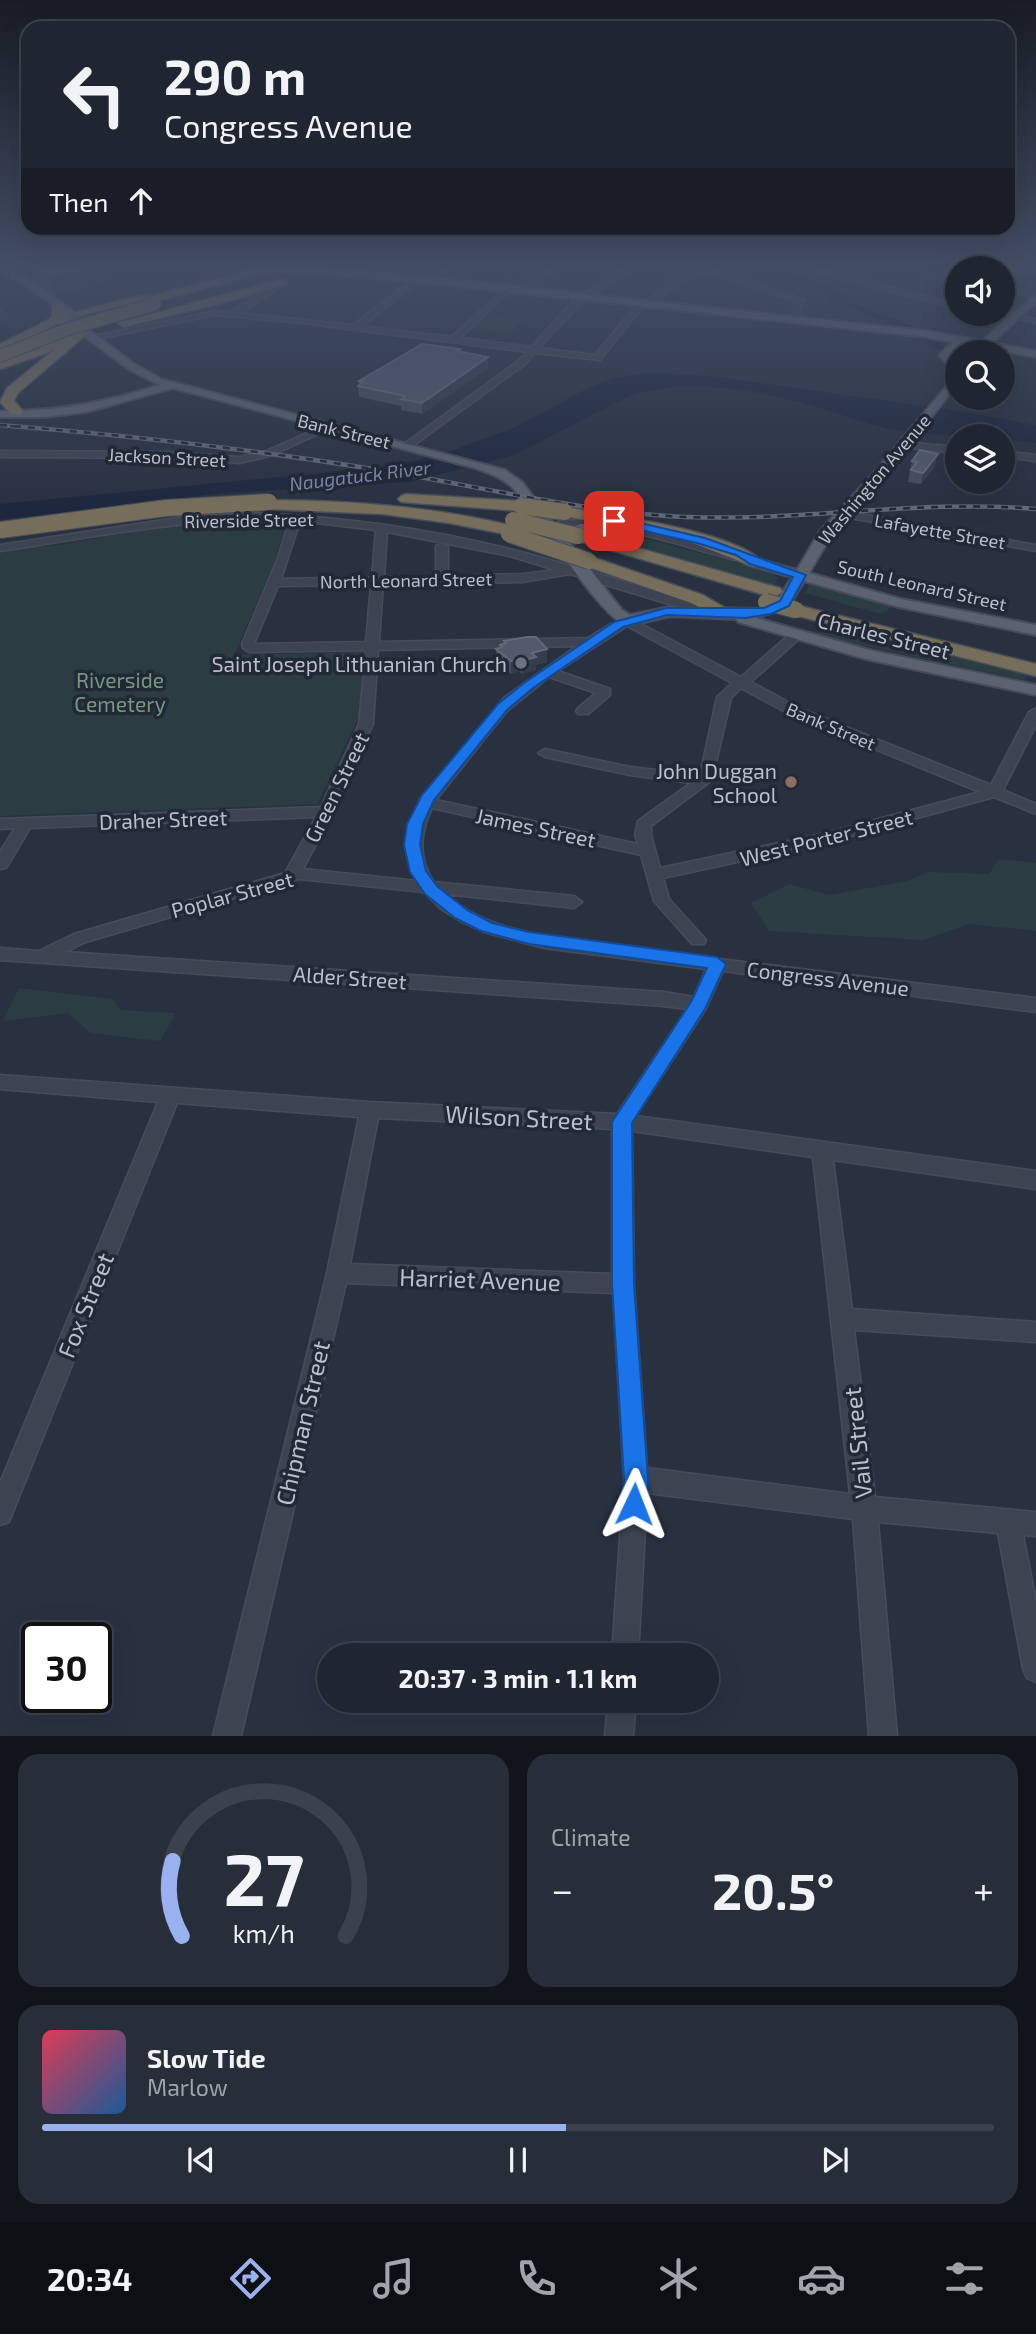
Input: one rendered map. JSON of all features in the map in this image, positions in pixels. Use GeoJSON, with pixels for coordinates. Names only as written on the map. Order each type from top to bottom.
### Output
{"type":"FeatureCollection","features":[{"type":"Feature","properties":{"kind":"highway"},"geometry":{"type":"LineString","coordinates":[[0,357],[20,345]]}},
{"type":"Feature","properties":{"kind":"highway"},"geometry":{"type":"LineString","coordinates":[[0,357],[29,345]]}},
{"type":"Feature","properties":{"kind":"highway"},"geometry":{"type":"LineString","coordinates":[[0,357],[41,345]]}},
{"type":"Feature","properties":{"kind":"highway"},"geometry":{"type":"LineString","coordinates":[[0,365],[52,345]]}},
{"type":"Feature","properties":{"kind":"highway"},"geometry":{"type":"LineString","coordinates":[[16,411],[7,399],[64,345]]}},
{"type":"Feature","properties":{"kind":"highway"},"geometry":{"type":"LineString","coordinates":[[0,394],[20,384]]}},
{"type":"Feature","properties":{"kind":"highway"},"geometry":{"type":"LineString","coordinates":[[286,502],[308,498],[372,498],[520,522],[579,556],[698,599],[725,613]]}},
{"type":"Feature","properties":{"kind":"highway"},"geometry":{"type":"LineString","coordinates":[[0,530],[166,508],[286,502],[404,505],[520,522],[579,556],[770,597],[1036,670]]}},
{"type":"Feature","properties":{"kind":"highway"},"geometry":{"type":"LineString","coordinates":[[0,530],[172,508],[267,504],[354,507],[520,522],[565,512],[672,533],[740,553],[759,563]]}},
{"type":"Feature","properties":{"kind":"highway"},"geometry":{"type":"LineString","coordinates":[[799,605],[1036,657]]}},
{"type":"Feature","properties":{"kind":"main road","name":"Bank Street"},"geometry":{"type":"LineString","coordinates":[[107,345],[132,367],[169,386],[484,466],[509,478],[520,522],[549,526],[579,556],[618,612],[628,621]]}},
{"type":"Feature","properties":{"kind":"main road"},"geometry":{"type":"LineString","coordinates":[[1015,350],[1036,354]]}},
{"type":"Feature","properties":{"kind":"main road"},"geometry":{"type":"LineString","coordinates":[[0,411],[54,414],[88,408],[169,386]]}},
{"type":"Feature","properties":{"kind":"main road","name":"Washington Avenue"},"geometry":{"type":"LineString","coordinates":[[725,613],[757,614],[779,607],[786,601],[825,534],[907,441],[945,393]]}},
{"type":"Feature","properties":{"kind":"main road"},"geometry":{"type":"LineString","coordinates":[[0,411],[88,408]]}},
{"type":"Feature","properties":{"kind":"main road"},"geometry":{"type":"LineString","coordinates":[[579,556],[565,533],[570,530],[607,527]]}},
{"type":"Feature","properties":{"kind":"main road"},"geometry":{"type":"LineString","coordinates":[[759,563],[794,561],[814,552]]}},
{"type":"Feature","properties":{"kind":"main road","name":"South Leonard Street"},"geometry":{"type":"LineString","coordinates":[[759,563],[899,603],[1036,630]]}},
{"type":"Feature","properties":{"kind":"main road","name":"Congress Avenue"},"geometry":{"type":"LineString","coordinates":[[628,621],[666,612],[725,613]]}},
{"type":"Feature","properties":{"kind":"main road","name":"Charles Street"},"geometry":{"type":"LineString","coordinates":[[725,613],[890,660],[1036,690]]}},
{"type":"Feature","properties":{"kind":"street"},"geometry":{"type":"LineString","coordinates":[[485,345],[598,358],[609,345]]}},
{"type":"Feature","properties":{"kind":"street"},"geometry":{"type":"LineString","coordinates":[[407,447],[508,374],[539,345]]}},
{"type":"Feature","properties":{"kind":"street","name":"Jackson Street"},"geometry":{"type":"LineString","coordinates":[[0,454],[154,455],[240,460],[269,453],[328,427]]}},
{"type":"Feature","properties":{"kind":"street"},"geometry":{"type":"LineString","coordinates":[[907,441],[945,448]]}},
{"type":"Feature","properties":{"kind":"street"},"geometry":{"type":"LineString","coordinates":[[1015,455],[1036,458]]}},
{"type":"Feature","properties":{"kind":"street","name":"Lafayette Street"},"geometry":{"type":"LineString","coordinates":[[843,514],[1036,548]]}},
{"type":"Feature","properties":{"kind":"street"},"geometry":{"type":"LineString","coordinates":[[296,517],[274,583],[248,644],[249,648],[591,642]]}},
{"type":"Feature","properties":{"kind":"street","name":"Riverside Street"},"geometry":{"type":"LineString","coordinates":[[0,546],[48,542],[189,519],[296,517],[383,527],[535,559],[579,556]]}},
{"type":"Feature","properties":{"kind":"street","name":"Riverside Street"},"geometry":{"type":"LineString","coordinates":[[446,542],[496,543],[520,522],[549,526]]}},
{"type":"Feature","properties":{"kind":"street"},"geometry":{"type":"LineString","coordinates":[[549,526],[564,524],[607,527],[647,534],[759,563]]}},
{"type":"Feature","properties":{"kind":"street","name":"Green Street"},"geometry":{"type":"LineString","coordinates":[[292,875],[326,813],[366,724],[383,527]]}},
{"type":"Feature","properties":{"kind":"street"},"geometry":{"type":"LineString","coordinates":[[442,580],[446,542]]}},
{"type":"Feature","properties":{"kind":"street","name":"North Leonard Street"},"geometry":{"type":"LineString","coordinates":[[274,583],[538,576],[558,572],[579,556]]}},
{"type":"Feature","properties":{"kind":"street"},"geometry":{"type":"LineString","coordinates":[[535,559],[544,566],[538,576]]}},
{"type":"Feature","properties":{"kind":"street","name":"Congress Avenue"},"geometry":{"type":"LineString","coordinates":[[628,621],[591,642],[503,707],[425,802],[415,824],[412,845],[416,866],[428,887],[461,914],[507,933],[561,943],[1036,1005]]}},
{"type":"Feature","properties":{"kind":"street","name":"Bank Street"},"geometry":{"type":"LineString","coordinates":[[628,621],[801,714],[1036,809]]}},
{"type":"Feature","properties":{"kind":"street"},"geometry":{"type":"LineString","coordinates":[[698,940],[666,906],[642,830],[644,823],[705,780],[722,700],[729,691],[753,675],[796,635]]}},
{"type":"Feature","properties":{"kind":"street"},"geometry":{"type":"LineString","coordinates":[[548,672],[605,692],[583,711]]}},
{"type":"Feature","properties":{"kind":"street"},"geometry":{"type":"LineString","coordinates":[[995,792],[1036,712]]}},
{"type":"Feature","properties":{"kind":"street"},"geometry":{"type":"LineString","coordinates":[[545,753],[629,771],[705,780]]}},
{"type":"Feature","properties":{"kind":"street","name":"West Porter Street"},"geometry":{"type":"LineString","coordinates":[[654,874],[749,858],[848,834],[995,792]]}},
{"type":"Feature","properties":{"kind":"street","name":"James Street"},"geometry":{"type":"LineString","coordinates":[[425,802],[648,851]]}},
{"type":"Feature","properties":{"kind":"street","name":"Draher Street"},"geometry":{"type":"LineString","coordinates":[[0,824],[326,813]]}},
{"type":"Feature","properties":{"kind":"street"},"geometry":{"type":"LineString","coordinates":[[0,864],[25,824]]}},
{"type":"Feature","properties":{"kind":"street","name":"Poplar Street"},"geometry":{"type":"LineString","coordinates":[[43,956],[80,938],[292,875],[574,902]]}},
{"type":"Feature","properties":{"kind":"street","name":"Alder Street"},"geometry":{"type":"LineString","coordinates":[[0,954],[664,999],[699,1005]]}},
{"type":"Feature","properties":{"kind":"street"},"geometry":{"type":"LineString","coordinates":[[626,1643],[636,1479],[623,1284],[622,1122],[699,1005],[717,964]]}},
{"type":"Feature","properties":{"kind":"street","name":"Wilson Street"},"geometry":{"type":"LineString","coordinates":[[0,1082],[370,1110],[622,1122],[1036,1180]]}},
{"type":"Feature","properties":{"kind":"street","name":"Fox Street"},"geometry":{"type":"LineString","coordinates":[[0,1513],[170,1096]]}},
{"type":"Feature","properties":{"kind":"street","name":"Chipman Street"},"geometry":{"type":"LineString","coordinates":[[227,1735],[338,1273],[370,1110]]}},
{"type":"Feature","properties":{"kind":"street","name":"Vail Street"},"geometry":{"type":"LineString","coordinates":[[822,1151],[864,1508],[883,1735]]}},
{"type":"Feature","properties":{"kind":"street","name":"Harriet Avenue"},"geometry":{"type":"LineString","coordinates":[[338,1273],[623,1284]]}},
{"type":"Feature","properties":{"kind":"street"},"geometry":{"type":"LineString","coordinates":[[843,1319],[1036,1332]]}},
{"type":"Feature","properties":{"kind":"street"},"geometry":{"type":"LineString","coordinates":[[636,1479],[864,1508],[1036,1524]]}},
{"type":"Feature","properties":{"kind":"street"},"geometry":{"type":"LineString","coordinates":[[1008,1521],[1036,1669]]}},
{"type":"Feature","properties":{"kind":"street"},"geometry":{"type":"LineString","coordinates":[[619,1735],[621,1713]]}},
{"type":"Feature","properties":{"kind":"green space","name":"Riverside Cemetery"},"geometry":{"type":"Polygon","coordinates":[[[187,522],[286,522],[275,562],[234,655],[364,652],[359,717],[317,804],[0,816],[0,548],[60,545],[187,522]]]}},
{"type":"Feature","properties":{"kind":"green space"},"geometry":{"type":"Polygon","coordinates":[[[597,530],[647,539],[770,571],[778,578],[774,586],[582,532],[597,530]]]}},
{"type":"Feature","properties":{"kind":"green space"},"geometry":{"type":"Polygon","coordinates":[[[810,582],[892,607],[881,614],[805,593],[810,582]]]}},
{"type":"Feature","properties":{"kind":"green space"},"geometry":{"type":"Polygon","coordinates":[[[835,628],[1029,675],[1025,680],[809,634],[835,628]]]}},
{"type":"Feature","properties":{"kind":"green space"},"geometry":{"type":"Polygon","coordinates":[[[999,859],[1036,863],[1036,931],[969,924],[923,940],[769,931],[751,903],[789,884],[829,895],[907,881],[928,872],[989,874],[999,859]]]}},
{"type":"Feature","properties":{"kind":"green space"},"geometry":{"type":"Polygon","coordinates":[[[19,988],[112,999],[121,1010],[176,1013],[160,1041],[90,1033],[69,1013],[3,1021],[19,988]]]}},
{"type":"Feature","properties":{"kind":"water"},"geometry":{"type":"Polygon","coordinates":[[[929,345],[943,345],[945,354],[929,345]]]}},
{"type":"Feature","properties":{"kind":"water","name":"Naugatuck River"},"geometry":{"type":"Polygon","coordinates":[[[648,373],[710,376],[945,409],[1036,425],[1036,443],[1015,440],[1015,424],[945,424],[945,435],[914,433],[872,425],[784,398],[731,389],[677,387],[627,397],[514,455],[410,482],[222,493],[0,520],[0,504],[322,473],[418,460],[516,427],[588,388],[613,378],[648,373]]]}},
{"type":"Feature","properties":{"kind":"building"},"geometry":{"type":"Polygon","coordinates":[[[420,345],[460,349],[457,351],[488,357],[422,403],[401,399],[405,396],[358,386],[363,382],[359,381],[420,345]]]}},
{"type":"Feature","properties":{"kind":"building"},"geometry":{"type":"Polygon","coordinates":[[[920,450],[938,454],[923,473],[911,470],[917,462],[912,461],[920,450]]]}},
{"type":"Feature","properties":{"kind":"building"},"geometry":{"type":"Polygon","coordinates":[[[536,637],[547,649],[532,653],[536,657],[511,661],[496,649],[506,643],[504,641],[536,637]]]}},
{"type":"Feature","properties":{"kind":"railway"},"geometry":{"type":"LineString","coordinates":[[20,427],[0,425],[280,455],[584,507],[655,515],[751,517],[941,507],[1036,509]]}},
{"type":"Feature","properties":{"kind":"place","name":"Saint Joseph Lithuanian Church"},"geometry":{"type":"Point","coordinates":[521,663]}},
{"type":"Feature","properties":{"kind":"place","name":"John Duggan School"},"geometry":{"type":"Point","coordinates":[791,782]}},
{"type":"Feature","properties":{"kind":"route"},"geometry":{"type":"LineString","coordinates":[[614,521],[701,541],[740,553],[754,562],[800,575],[785,603],[767,612],[666,612],[619,624],[528,685],[503,707],[427,799],[415,824],[412,845],[418,872],[426,885],[461,914],[487,927],[529,938],[717,964],[699,1005],[622,1122],[623,1284],[636,1479],[634,1504]]}}]}
